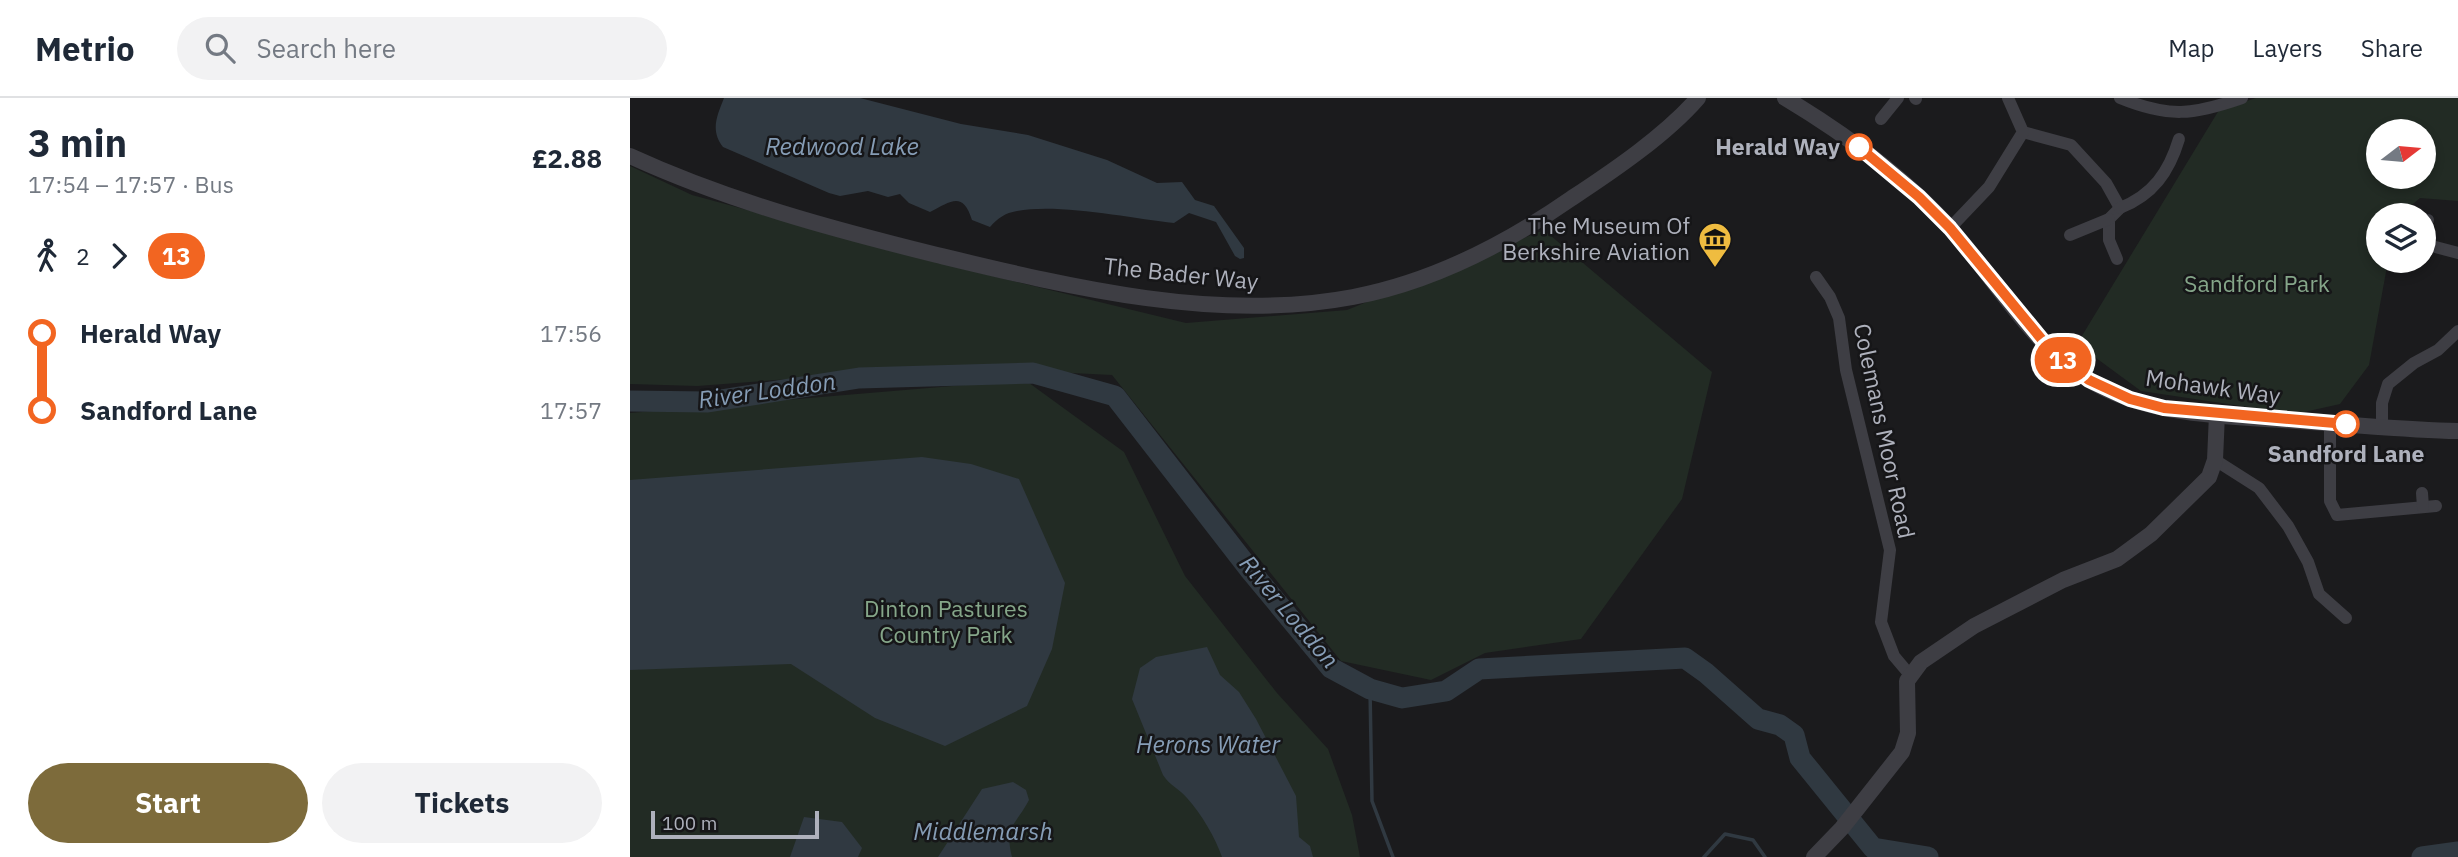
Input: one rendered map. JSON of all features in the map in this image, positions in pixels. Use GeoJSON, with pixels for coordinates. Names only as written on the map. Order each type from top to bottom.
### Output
{"type":"FeatureCollection","features":[{"type":"Feature","properties":{"kind":"street","name":"Mohawk Way"},"geometry":{"type":"LineString","coordinates":[[1785,98],[1846,136],[1919,197],[1950,228],[2048,347],[2089,380],[2149,405],[2217,414],[2458,431]]}},
{"type":"Feature","properties":{"kind":"street"},"geometry":{"type":"LineString","coordinates":[[1881,119],[1898,98]]}},
{"type":"Feature","properties":{"kind":"street"},"geometry":{"type":"LineString","coordinates":[[2008,98],[2023,132]]}},
{"type":"Feature","properties":{"kind":"street"},"geometry":{"type":"LineString","coordinates":[[2120,98],[2152,111],[2201,112],[2242,98]]}},
{"type":"Feature","properties":{"kind":"street","name":"The Bader Way"},"geometry":{"type":"LineString","coordinates":[[630,156],[672,176],[786,215],[990,268],[1091,288],[1188,302],[1277,305],[1320,302],[1385,290],[1436,273],[1480,253],[1538,223],[1626,161],[1697,101]]}},
{"type":"Feature","properties":{"kind":"street"},"geometry":{"type":"LineString","coordinates":[[1950,228],[1989,187],[2023,132]]}},
{"type":"Feature","properties":{"kind":"street"},"geometry":{"type":"LineString","coordinates":[[2023,132],[2071,145],[2106,183],[2120,208]]}},
{"type":"Feature","properties":{"kind":"street"},"geometry":{"type":"LineString","coordinates":[[2070,235],[2109,219],[2120,208],[2135,202],[2157,186],[2172,162],[2179,139]]}},
{"type":"Feature","properties":{"kind":"street"},"geometry":{"type":"LineString","coordinates":[[2109,219],[2109,240],[2117,260]]}},
{"type":"Feature","properties":{"kind":"street"},"geometry":{"type":"LineString","coordinates":[[2436,247],[2458,253]]}},
{"type":"Feature","properties":{"kind":"street","name":"Colemans Moor Road"},"geometry":{"type":"LineString","coordinates":[[1816,277],[1830,297],[1839,318],[1846,370],[1890,550],[1881,622],[1894,656],[1910,675]]}},
{"type":"Feature","properties":{"kind":"street"},"geometry":{"type":"LineString","coordinates":[[2382,426],[2382,403],[2388,384],[2413,363],[2438,350],[2458,331]]}},
{"type":"Feature","properties":{"kind":"street"},"geometry":{"type":"LineString","coordinates":[[1814,857],[1863,803],[1902,752],[1909,733],[1906,691],[1910,675],[1921,662],[1974,626],[2063,580],[2117,559],[2151,534],[2192,497],[2209,477],[2214,460],[2217,414]]}},
{"type":"Feature","properties":{"kind":"street"},"geometry":{"type":"LineString","coordinates":[[2330,423],[2330,501],[2337,514],[2430,506],[2422,493]]}},
{"type":"Feature","properties":{"kind":"street"},"geometry":{"type":"LineString","coordinates":[[2214,460],[2259,488],[2288,526],[2308,562],[2319,594],[2346,618]]}},
{"type":"Feature","properties":{"kind":"green space","name":"Sandford Park"},"geometry":{"type":"Polygon","coordinates":[[[2256,98],[2458,98],[2458,201],[2420,198],[2414,203],[2366,203],[2366,273],[2386,273],[2369,365],[2340,404],[2295,414],[2141,391],[2077,344],[2219,110],[2256,98]]]}},
{"type":"Feature","properties":{"kind":"green space"},"geometry":{"type":"Polygon","coordinates":[[[630,166],[692,195],[980,273],[1186,323],[1347,310],[1544,230],[1712,372],[1682,499],[1581,639],[1485,653],[1431,680],[1341,661],[1112,375],[950,367],[697,386],[630,384],[630,166]]]}},
{"type":"Feature","properties":{"kind":"green space","name":"Dinton Pastures Country Park"},"geometry":{"type":"Polygon","coordinates":[[[1025,380],[1124,452],[1185,576],[1277,693],[1328,749],[1352,815],[1360,857],[630,857],[630,413],[1025,380]]]}},
{"type":"Feature","properties":{"kind":"water","name":"Redwood Lake"},"geometry":{"type":"Polygon","coordinates":[[[724,98],[860,98],[961,124],[1028,135],[1107,160],[1157,183],[1182,182],[1195,200],[1214,206],[1244,248],[1244,258],[1235,256],[1216,222],[1189,213],[1174,223],[1094,212],[1034,209],[1009,213],[990,227],[972,220],[965,205],[960,202],[950,202],[930,212],[909,203],[900,194],[888,197],[868,191],[840,196],[829,193],[723,147],[716,129],[724,98]]]}},
{"type":"Feature","properties":{"kind":"water"},"geometry":{"type":"Polygon","coordinates":[[[922,457],[971,464],[1019,479],[1065,583],[1052,649],[1027,706],[945,746],[875,718],[791,664],[630,670],[630,480],[922,457]]]}},
{"type":"Feature","properties":{"kind":"water","name":"Herons Water"},"geometry":{"type":"Polygon","coordinates":[[[1207,647],[1220,675],[1239,692],[1256,719],[1296,796],[1299,837],[1310,846],[1313,857],[1222,857],[1198,812],[1163,775],[1132,699],[1140,668],[1156,657],[1207,647]]]}},
{"type":"Feature","properties":{"kind":"water","name":"Middlemarsh"},"geometry":{"type":"Polygon","coordinates":[[[1013,782],[1026,790],[1029,800],[1010,832],[1012,857],[938,857],[982,789],[1013,782]]]}},
{"type":"Feature","properties":{"kind":"water"},"geometry":{"type":"Polygon","coordinates":[[[804,817],[842,822],[862,848],[858,857],[790,857],[804,817]]]}},
{"type":"Feature","properties":{"kind":"waterway","name":"River Loddon"},"geometry":{"type":"LineString","coordinates":[[630,401],[708,402],[859,378],[1033,373],[1115,396],[1250,570],[1331,668],[1370,689],[1402,698],[1446,691],[1479,669],[1685,658],[1758,719],[1780,725],[1794,735],[1800,758],[1873,848],[1928,857]]}},
{"type":"Feature","properties":{"kind":"waterway"},"geometry":{"type":"LineString","coordinates":[[1370,689],[1372,801],[1393,857]]}},
{"type":"Feature","properties":{"kind":"waterway"},"geometry":{"type":"LineString","coordinates":[[1704,857],[1725,834],[1753,840],[1765,857]]}},
{"type":"Feature","properties":{"kind":"waterway"},"geometry":{"type":"LineString","coordinates":[[2422,857],[2458,852]]}},
{"type":"Feature","properties":{"kind":"bus line","name":"13"},"geometry":{"type":"LineString","coordinates":[[1859,147],[1919,197],[1950,228],[2048,347],[2089,380],[2130,399],[2164,408],[2346,424]]}},
{"type":"Feature","properties":{"kind":"place","name":"Herald Way"},"geometry":{"type":"Point","coordinates":[1859,147]}},
{"type":"Feature","properties":{"kind":"place","name":"The Museum Of Berkshire Aviation"},"geometry":{"type":"Point","coordinates":[1715,269]}},
{"type":"Feature","properties":{"kind":"place","name":"Sandford Lane"},"geometry":{"type":"Point","coordinates":[2346,424]}}]}
